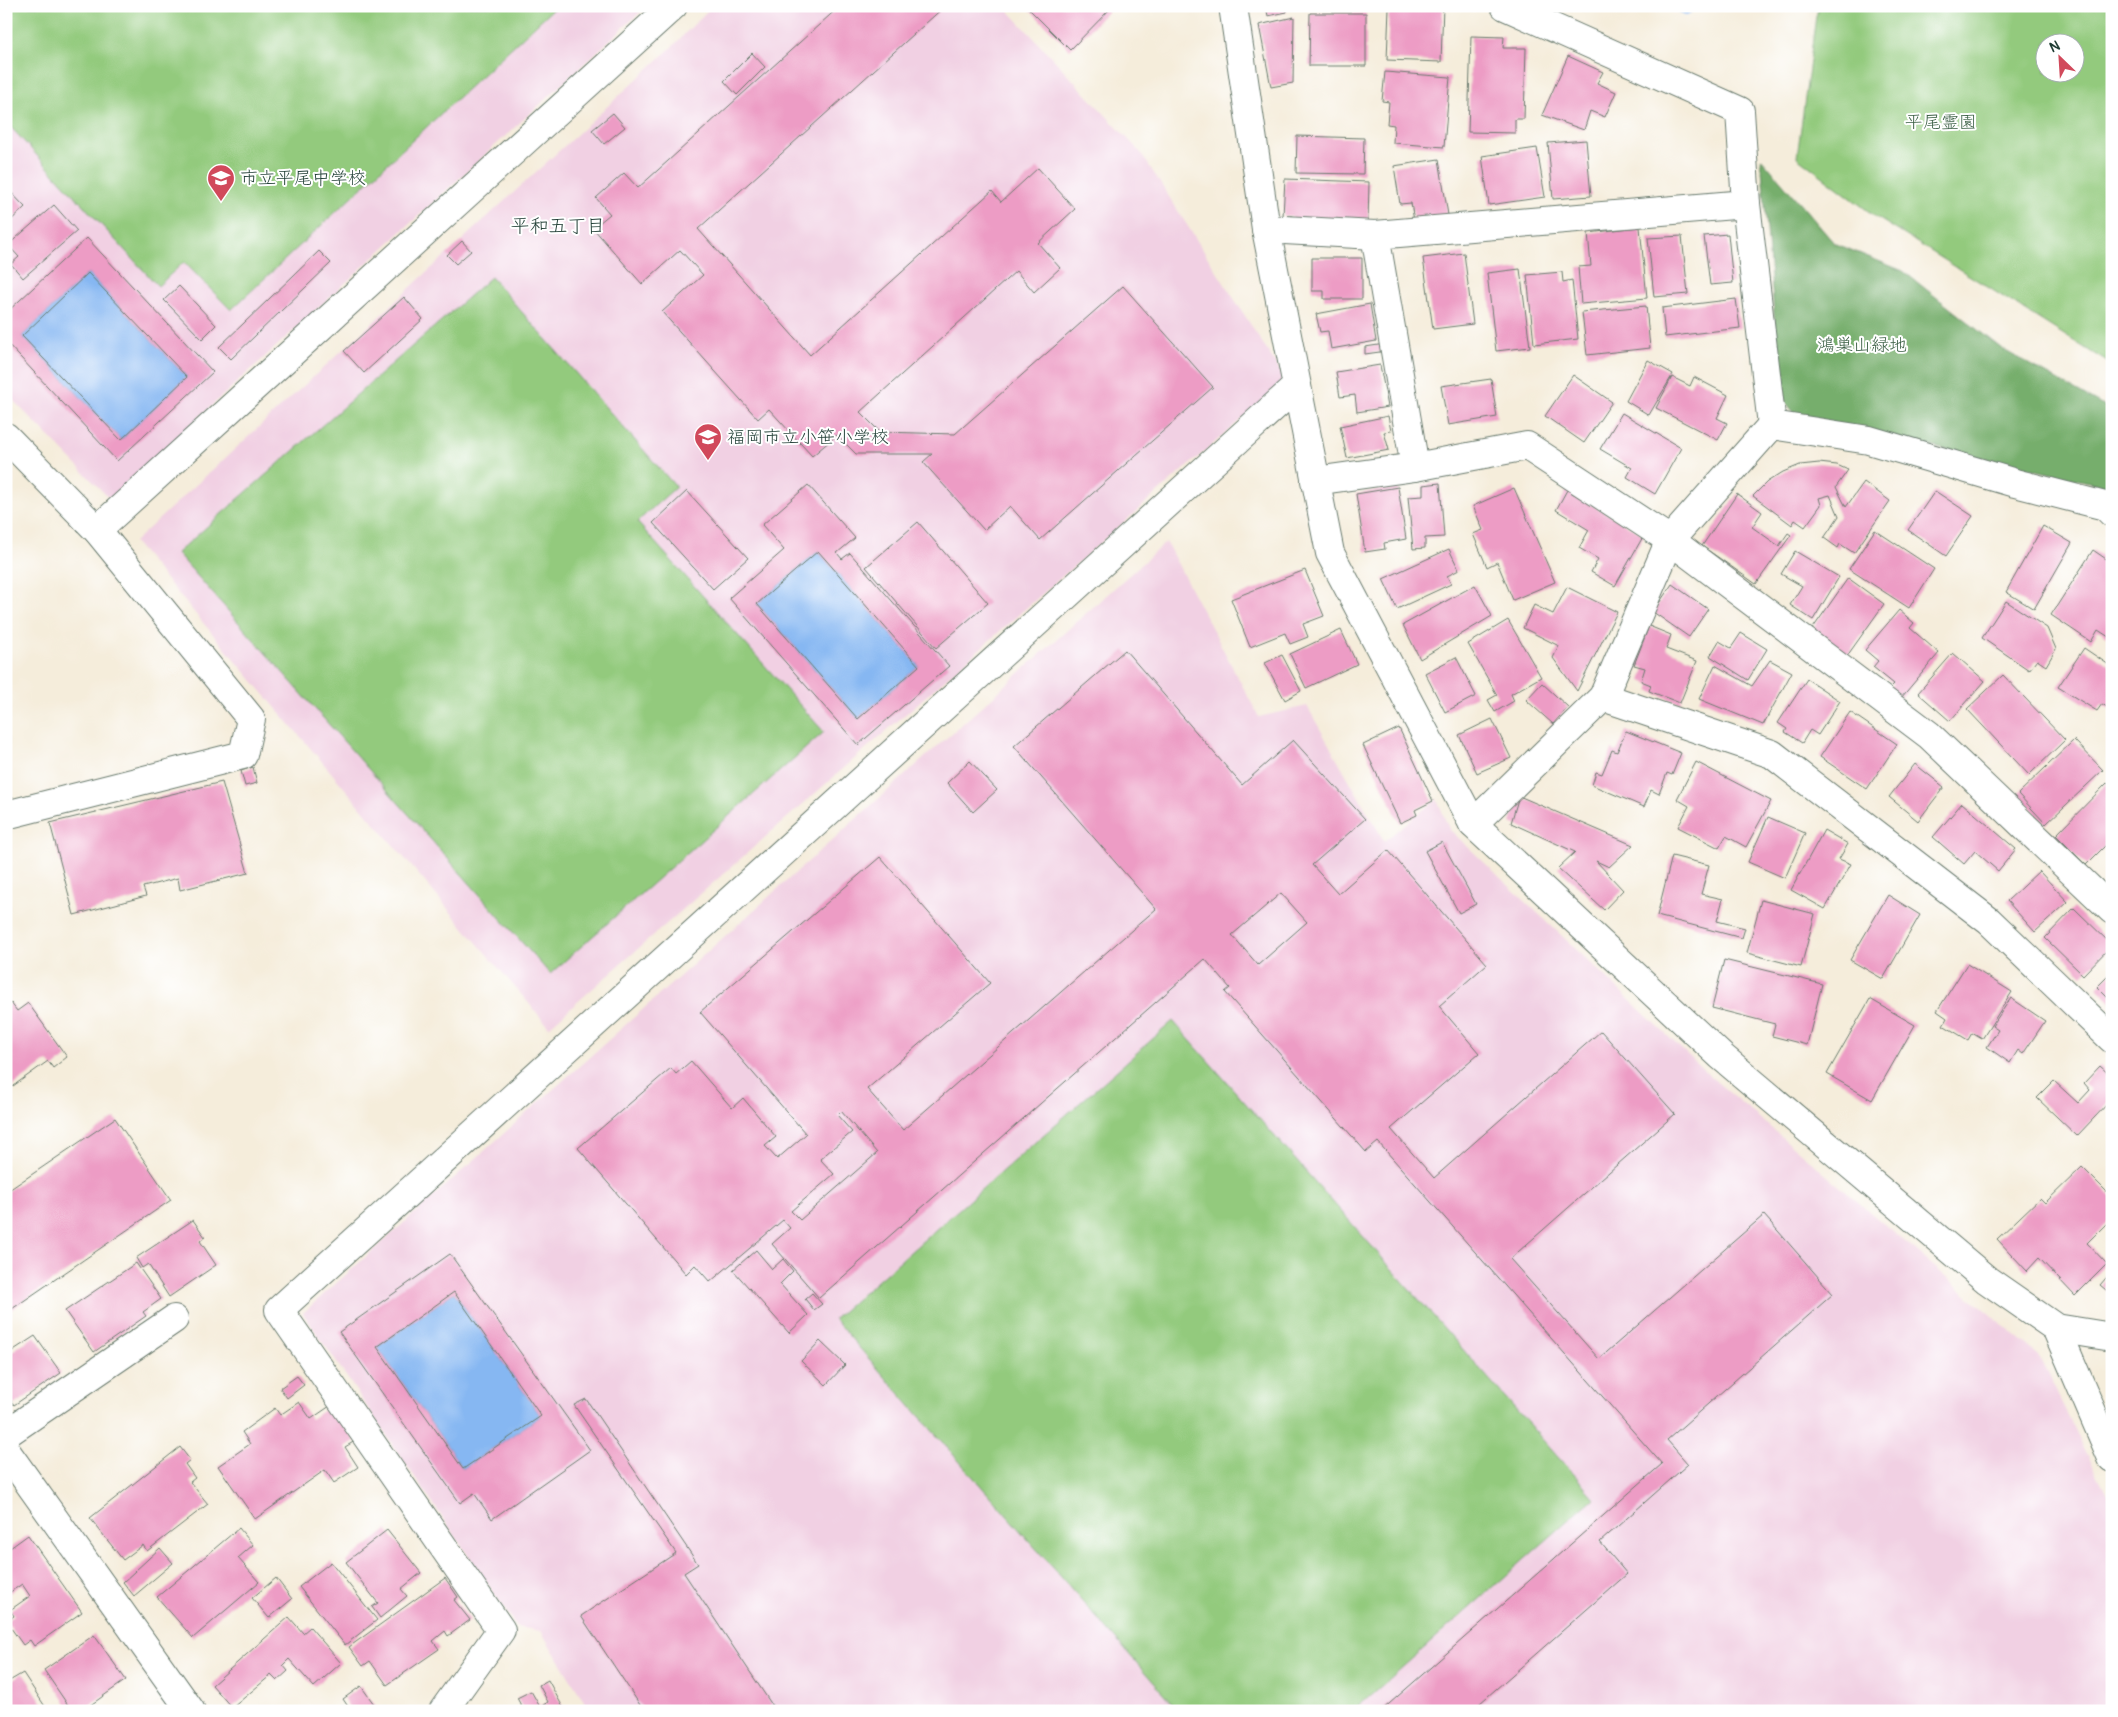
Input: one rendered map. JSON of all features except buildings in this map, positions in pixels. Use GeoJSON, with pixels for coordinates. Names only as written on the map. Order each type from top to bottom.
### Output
{"type":"FeatureCollection","features":[{"type":"Feature","properties":{"kind":"street"},"geometry":{"type":"LineString","coordinates":[[97,530],[673,6]]}},
{"type":"Feature","properties":{"kind":"street"},"geometry":{"type":"LineString","coordinates":[[1233,6],[1266,229],[1330,553],[1473,824],[1721,1056],[1987,1280],[2056,1328],[2112,1337]]}},
{"type":"Feature","properties":{"kind":"street"},"geometry":{"type":"LineString","coordinates":[[1473,824],[1603,697],[1670,540],[1772,425],[1746,204],[1740,111],[1505,6]]}},
{"type":"Feature","properties":{"kind":"street"},"geometry":{"type":"LineString","coordinates":[[1266,229],[1375,235],[1746,204]]}},
{"type":"Feature","properties":{"kind":"street"},"geometry":{"type":"LineString","coordinates":[[1375,235],[1414,467]]}},
{"type":"Feature","properties":{"kind":"street"},"geometry":{"type":"LineString","coordinates":[[443,1711],[501,1630],[279,1310],[1297,386]]}},
{"type":"Feature","properties":{"kind":"street"},"geometry":{"type":"LineString","coordinates":[[1772,425],[1869,440],[2016,483],[2105,506],[2112,513]]}},
{"type":"Feature","properties":{"kind":"street"},"geometry":{"type":"LineString","coordinates":[[6,437],[97,530],[251,719],[244,756],[6,815]]}},
{"type":"Feature","properties":{"kind":"street"},"geometry":{"type":"LineString","coordinates":[[1315,481],[1414,467],[1528,446],[1670,540],[1929,735],[2112,910]]}},
{"type":"Feature","properties":{"kind":"street"},"geometry":{"type":"LineString","coordinates":[[1603,697],[1772,754],[1989,921],[2112,1039]]}},
{"type":"Feature","properties":{"kind":"street"},"geometry":{"type":"LineString","coordinates":[[6,1434],[174,1319]]}},
{"type":"Feature","properties":{"kind":"street"},"geometry":{"type":"LineString","coordinates":[[2056,1328],[2112,1458]]}},
{"type":"Feature","properties":{"kind":"street"},"geometry":{"type":"LineString","coordinates":[[6,1451],[191,1711]]}},
{"type":"Feature","properties":{"kind":"shaded area","name":"市立平尾中学校"},"geometry":{"type":"Polygon","coordinates":[[[6,6],[647,6],[110,499],[6,393],[6,6]]]}},
{"type":"Feature","properties":{"kind":"shaded area","name":"福岡市立小笹小学校"},"geometry":{"type":"Polygon","coordinates":[[[712,6],[1004,6],[1141,153],[1286,380],[549,1027],[134,542],[673,46],[712,6]]]}},
{"type":"Feature","properties":{"kind":"shaded area"},"geometry":{"type":"Polygon","coordinates":[[[1166,542],[1259,717],[1307,706],[1384,841],[1437,799],[1449,829],[1711,1077],[2038,1355],[2112,1504],[2112,1711],[590,1711],[541,1631],[517,1627],[303,1313],[1166,542]]]}},
{"type":"Feature","properties":{"kind":"green space"},"geometry":{"type":"Polygon","coordinates":[[[6,6],[556,6],[231,310],[184,262],[158,286],[6,122],[6,6]]]}},
{"type":"Feature","properties":{"kind":"green space","name":"平尾霊園"},"geometry":{"type":"Polygon","coordinates":[[[1819,6],[2112,6],[2112,365],[1876,217],[1797,157],[1816,16],[1819,6]]]}},
{"type":"Feature","properties":{"kind":"green space","name":"鴻巣山緑地"},"geometry":{"type":"Polygon","coordinates":[[[1761,158],[1834,243],[1903,271],[2002,349],[2112,411],[2112,491],[2106,486],[1797,416],[1781,397],[1761,158]]]}},
{"type":"Feature","properties":{"kind":"green space"},"geometry":{"type":"Polygon","coordinates":[[[491,277],[676,487],[637,522],[824,732],[550,974],[177,553],[491,277]]]}},
{"type":"Feature","properties":{"kind":"green space"},"geometry":{"type":"Polygon","coordinates":[[[1173,1021],[1594,1498],[1353,1711],[1179,1711],[834,1319],[1173,1021]]]}},
{"type":"Feature","properties":{"kind":"water"},"geometry":{"type":"Polygon","coordinates":[[[88,273],[187,377],[121,440],[22,336],[88,273]]]}},
{"type":"Feature","properties":{"kind":"water"},"geometry":{"type":"Polygon","coordinates":[[[818,551],[919,666],[858,719],[757,604],[818,551]]]}},
{"type":"Feature","properties":{"kind":"water"},"geometry":{"type":"Polygon","coordinates":[[[454,1292],[541,1416],[463,1469],[377,1347],[454,1292]]]}},
{"type":"Feature","properties":{"kind":"waterway"},"geometry":{"type":"LineString","coordinates":[[1680,6],[1686,9]]}},
{"type":"Feature","properties":{"kind":"place","name":"市立平尾中学校"},"geometry":{"type":"Point","coordinates":[221,202]}},
{"type":"Feature","properties":{"kind":"place","name":"福岡市立小笹小学校"},"geometry":{"type":"Point","coordinates":[708,461]}},
{"type":"Feature","properties":{"kind":"district","name":"平和五丁目"},"geometry":{"type":"Point","coordinates":[558,226]}}]}
